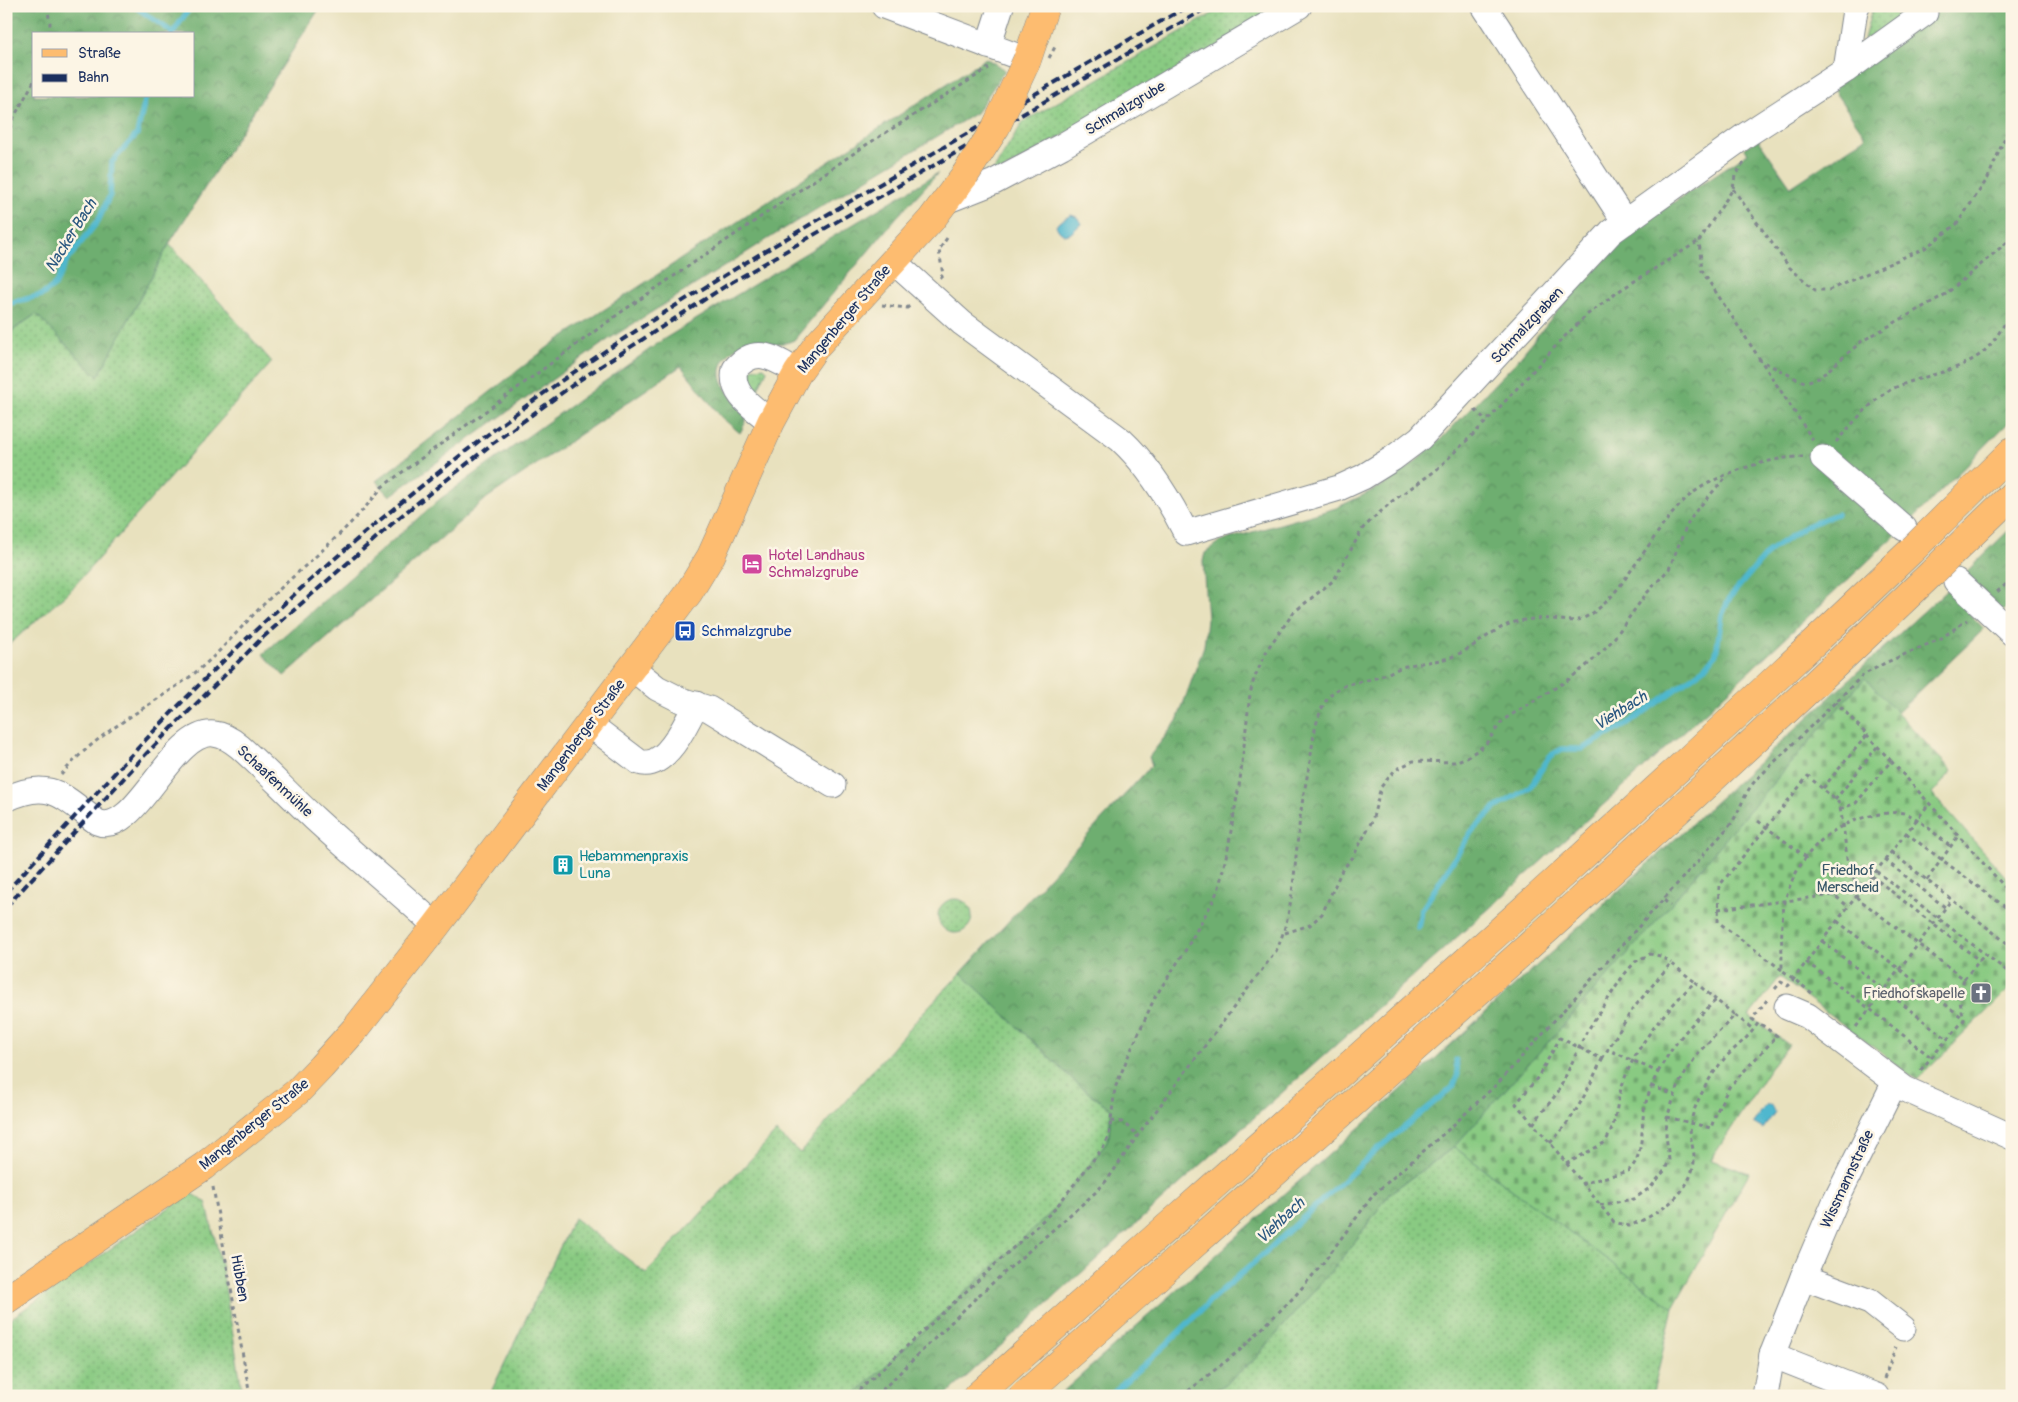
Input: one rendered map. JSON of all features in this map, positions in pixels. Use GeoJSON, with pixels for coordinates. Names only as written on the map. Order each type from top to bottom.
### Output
{"type":"FeatureCollection","features":[{"type":"Feature","properties":{"kind":"main road","name":"Mangenberger Straße"},"geometry":{"type":"LineString","coordinates":[[6,1300],[204,1166],[282,1104],[321,1067],[357,1027],[436,926],[689,592],[711,556],[771,422],[798,372],[817,345],[946,201],[965,176],[996,127],[1019,57],[1045,6]]}},
{"type":"Feature","properties":{"kind":"main road"},"geometry":{"type":"LineString","coordinates":[[977,1396],[1625,817],[1821,636],[1914,537],[2012,451]]}},
{"type":"Feature","properties":{"kind":"main road"},"geometry":{"type":"LineString","coordinates":[[1023,1396],[1946,570],[2012,495]]}},
{"type":"Feature","properties":{"kind":"street"},"geometry":{"type":"LineString","coordinates":[[884,6],[1019,57]]}},
{"type":"Feature","properties":{"kind":"street"},"geometry":{"type":"LineString","coordinates":[[988,46],[1002,6]]}},
{"type":"Feature","properties":{"kind":"street","name":"Schmalzgrube"},"geometry":{"type":"LineString","coordinates":[[946,201],[994,182],[1062,146],[1299,6]]}},
{"type":"Feature","properties":{"kind":"street"},"geometry":{"type":"LineString","coordinates":[[1484,6],[1625,222]]}},
{"type":"Feature","properties":{"kind":"street"},"geometry":{"type":"LineString","coordinates":[[1846,70],[1857,6]]}},
{"type":"Feature","properties":{"kind":"street","name":"Schmalzgraben"},"geometry":{"type":"LineString","coordinates":[[893,261],[962,322],[1121,440],[1149,471],[1186,533],[1339,488],[1363,477],[1392,459],[1420,438],[1611,232],[1746,135],[1846,70],[1925,13],[1918,6]]}},
{"type":"Feature","properties":{"kind":"street"},"geometry":{"type":"LineString","coordinates":[[771,422],[741,396],[735,388],[733,382],[735,369],[748,357],[758,355],[770,356],[798,372]]}},
{"type":"Feature","properties":{"kind":"street"},"geometry":{"type":"LineString","coordinates":[[1823,458],[1914,537]]}},
{"type":"Feature","properties":{"kind":"street"},"geometry":{"type":"LineString","coordinates":[[1946,570],[2012,633]]}},
{"type":"Feature","properties":{"kind":"street"},"geometry":{"type":"LineString","coordinates":[[632,668],[657,688],[681,700],[709,709],[833,785]]}},
{"type":"Feature","properties":{"kind":"street"},"geometry":{"type":"LineString","coordinates":[[589,724],[639,762],[648,763],[659,758],[669,749],[685,726],[696,704]]}},
{"type":"Feature","properties":{"kind":"street","name":"Schaafenmühle"},"geometry":{"type":"LineString","coordinates":[[52,790],[97,822],[112,824],[126,815],[189,743],[205,734],[221,735],[239,747],[294,800],[436,926]]}},
{"type":"Feature","properties":{"kind":"street"},"geometry":{"type":"LineString","coordinates":[[6,800],[35,789],[52,790]]}},
{"type":"Feature","properties":{"kind":"street"},"geometry":{"type":"LineString","coordinates":[[1777,998],[1808,1016],[1900,1085],[2012,1138]]}},
{"type":"Feature","properties":{"kind":"street","name":"Wissmannstraße"},"geometry":{"type":"LineString","coordinates":[[1764,1396],[1772,1355],[1835,1202],[1900,1085]]}},
{"type":"Feature","properties":{"kind":"street"},"geometry":{"type":"LineString","coordinates":[[1803,1278],[1870,1302],[1903,1328]]}},
{"type":"Feature","properties":{"kind":"street"},"geometry":{"type":"LineString","coordinates":[[1772,1355],[1878,1391]]}},
{"type":"Feature","properties":{"kind":"path"},"geometry":{"type":"LineString","coordinates":[[47,6],[50,23],[49,32]]}},
{"type":"Feature","properties":{"kind":"path"},"geometry":{"type":"LineString","coordinates":[[52,790],[66,768],[88,747],[143,707],[185,680],[206,662],[269,599],[306,567],[368,506],[382,487],[617,315],[866,145],[1019,57]]}},
{"type":"Feature","properties":{"kind":"path"},"geometry":{"type":"LineString","coordinates":[[6,143],[13,119],[32,85]]}},
{"type":"Feature","properties":{"kind":"path"},"geometry":{"type":"LineString","coordinates":[[1733,189],[1789,267],[1815,290],[1829,290],[1919,251],[1957,224],[1988,178],[2012,120]]}},
{"type":"Feature","properties":{"kind":"path"},"geometry":{"type":"LineString","coordinates":[[853,1396],[1054,1210],[1104,1145],[1109,1136],[1115,1088],[1155,997],[1185,951],[1219,887],[1240,780],[1250,694],[1260,664],[1273,641],[1294,612],[1334,580],[1364,528],[1391,502],[1435,471],[1487,421],[1564,336],[1588,314],[1622,289],[1699,241],[1733,189],[1735,175],[1745,162],[1751,144],[1746,135]]}},
{"type":"Feature","properties":{"kind":"path"},"geometry":{"type":"LineString","coordinates":[[1758,359],[1799,380],[1805,382],[1814,381],[1862,341],[1946,294],[2012,238]]}},
{"type":"Feature","properties":{"kind":"path"},"geometry":{"type":"LineString","coordinates":[[1699,241],[1702,271],[1823,458]]}},
{"type":"Feature","properties":{"kind":"path"},"geometry":{"type":"LineString","coordinates":[[1823,458],[1850,426],[1891,389],[1935,376],[1973,360],[1984,352],[1991,345],[2012,313]]}},
{"type":"Feature","properties":{"kind":"path"},"geometry":{"type":"LineString","coordinates":[[876,1396],[980,1294],[1096,1192],[1108,1179],[1138,1135],[1276,952],[1285,933],[1290,913],[1299,824],[1316,723],[1328,698],[1337,689],[1376,678],[1403,666],[1458,654],[1479,643],[1496,630],[1515,622],[1536,619],[1575,621],[1584,618],[1614,594],[1659,531],[1687,498],[1730,473],[1793,457],[1823,458]]}},
{"type":"Feature","properties":{"kind":"path"},"geometry":{"type":"LineString","coordinates":[[1285,933],[1310,926],[1322,914],[1342,870],[1353,858],[1372,821],[1381,787],[1395,770],[1413,761],[1455,762],[1469,756],[1485,745],[1503,720],[1568,680],[1591,662],[1612,641],[1646,594],[1669,568],[1686,527],[1695,512],[1730,473]]}},
{"type":"Feature","properties":{"kind":"path"},"geometry":{"type":"LineString","coordinates":[[1182,1396],[1240,1350],[1261,1330],[1320,1267],[1374,1194],[1484,1096],[1731,824],[1739,812],[1748,789],[1836,702],[1863,676],[1885,662],[1940,639],[1984,606]]}},
{"type":"Feature","properties":{"kind":"path"},"geometry":{"type":"LineString","coordinates":[[1836,702],[2012,895]]}},
{"type":"Feature","properties":{"kind":"path"},"geometry":{"type":"LineString","coordinates":[[1823,788],[1867,735]]}},
{"type":"Feature","properties":{"kind":"path"},"geometry":{"type":"LineString","coordinates":[[1835,800],[1877,747]]}},
{"type":"Feature","properties":{"kind":"path"},"geometry":{"type":"LineString","coordinates":[[1840,809],[1856,803],[1891,761]]}},
{"type":"Feature","properties":{"kind":"path"},"geometry":{"type":"LineString","coordinates":[[1794,978],[1718,922],[1719,886],[1808,776],[1835,800],[1840,809],[1849,875],[1864,887]]}},
{"type":"Feature","properties":{"kind":"path"},"geometry":{"type":"LineString","coordinates":[[1667,1117],[1711,1128],[1716,1113],[1730,1086],[1777,1036],[1752,1019],[1777,998],[1781,982],[1788,986],[1929,804]]}},
{"type":"Feature","properties":{"kind":"path"},"geometry":{"type":"LineString","coordinates":[[1782,970],[1781,928],[1783,902],[1793,876],[1806,857],[1824,837],[1843,824],[1892,813],[1906,814],[1917,820],[1950,846]]}},
{"type":"Feature","properties":{"kind":"path"},"geometry":{"type":"LineString","coordinates":[[1758,821],[1806,857]]}},
{"type":"Feature","properties":{"kind":"path"},"geometry":{"type":"LineString","coordinates":[[1906,833],[2012,912]]}},
{"type":"Feature","properties":{"kind":"path"},"geometry":{"type":"LineString","coordinates":[[1927,880],[1958,836]]}},
{"type":"Feature","properties":{"kind":"path"},"geometry":{"type":"LineString","coordinates":[[1891,852],[2012,947]]}},
{"type":"Feature","properties":{"kind":"path"},"geometry":{"type":"LineString","coordinates":[[1885,860],[1946,908]]}},
{"type":"Feature","properties":{"kind":"path"},"geometry":{"type":"LineString","coordinates":[[1876,871],[2012,975]]}},
{"type":"Feature","properties":{"kind":"path"},"geometry":{"type":"LineString","coordinates":[[1872,876],[1980,961]]}},
{"type":"Feature","properties":{"kind":"path"},"geometry":{"type":"LineString","coordinates":[[1718,909],[1834,896],[1849,907]]}},
{"type":"Feature","properties":{"kind":"path"},"geometry":{"type":"LineString","coordinates":[[1856,897],[1964,979]]}},
{"type":"Feature","properties":{"kind":"path"},"geometry":{"type":"LineString","coordinates":[[1856,1027],[1952,899]]}},
{"type":"Feature","properties":{"kind":"path"},"geometry":{"type":"LineString","coordinates":[[1664,900],[1670,906]]}},
{"type":"Feature","properties":{"kind":"path"},"geometry":{"type":"LineString","coordinates":[[1837,921],[1964,1020]]}},
{"type":"Feature","properties":{"kind":"path"},"geometry":{"type":"LineString","coordinates":[[1822,941],[1947,1039]]}},
{"type":"Feature","properties":{"kind":"path"},"geometry":{"type":"LineString","coordinates":[[1533,1124],[1558,1092],[1596,1018],[1623,976],[1635,962],[1650,954],[1661,956],[1671,963],[1754,1030]]}},
{"type":"Feature","properties":{"kind":"path"},"geometry":{"type":"LineString","coordinates":[[1964,1020],[1958,997],[1964,979],[1985,954]]}},
{"type":"Feature","properties":{"kind":"path"},"geometry":{"type":"LineString","coordinates":[[1806,962],[1932,1058]]}},
{"type":"Feature","properties":{"kind":"path"},"geometry":{"type":"LineString","coordinates":[[1550,1143],[1566,1126],[1581,1105],[1607,1049],[1632,1010],[1671,963]]}},
{"type":"Feature","properties":{"kind":"path"},"geometry":{"type":"LineString","coordinates":[[1566,1164],[1598,1147],[1608,1138],[1613,1130],[1622,1088],[1642,1046],[1663,1016],[1695,982]]}},
{"type":"Feature","properties":{"kind":"path"},"geometry":{"type":"LineString","coordinates":[[1581,1184],[1628,1171],[1634,1166],[1638,1155],[1644,1109],[1651,1086],[1684,1032],[1716,1000]]}},
{"type":"Feature","properties":{"kind":"path"},"geometry":{"type":"LineString","coordinates":[[1600,1206],[1634,1199],[1651,1187],[1665,1170],[1669,1160],[1666,1135],[1667,1117],[1686,1070],[1698,1053],[1735,1015]]}},
{"type":"Feature","properties":{"kind":"path"},"geometry":{"type":"LineString","coordinates":[[1900,1085],[1932,1058],[1964,1020]]}},
{"type":"Feature","properties":{"kind":"path"},"geometry":{"type":"LineString","coordinates":[[1602,1059],[1560,1038],[1538,1077],[1516,1104],[1614,1222],[1629,1226],[1648,1218],[1675,1198],[1688,1182],[1695,1161],[1690,1137],[1691,1123],[1702,1092],[1724,1059],[1754,1030],[1758,1023]]}},
{"type":"Feature","properties":{"kind":"path"},"geometry":{"type":"LineString","coordinates":[[1607,1049],[1658,1072]]}},
{"type":"Feature","properties":{"kind":"path"},"geometry":{"type":"LineString","coordinates":[[1651,1086],[1675,1095]]}},
{"type":"Feature","properties":{"kind":"path"},"geometry":{"type":"LineString","coordinates":[[1111,1121],[1122,1122],[1138,1135]]}},
{"type":"Feature","properties":{"kind":"path","name":"Hübben"},"geometry":{"type":"LineString","coordinates":[[204,1166],[211,1179],[250,1396]]}},
{"type":"Feature","properties":{"kind":"path"},"geometry":{"type":"LineString","coordinates":[[1878,1391],[1903,1328]]}},
{"type":"Feature","properties":{"kind":"green space"},"geometry":{"type":"Polygon","coordinates":[[[6,6],[321,6],[169,244],[98,377],[36,314],[6,335],[6,6]]]}},
{"type":"Feature","properties":{"kind":"green space"},"geometry":{"type":"Polygon","coordinates":[[[1226,6],[1288,6],[989,178],[1023,122],[1226,6]]]}},
{"type":"Feature","properties":{"kind":"green space"},"geometry":{"type":"Polygon","coordinates":[[[1875,6],[1892,7],[1895,10],[1897,20],[1888,31],[1864,39],[1872,9],[1875,6]]]}},
{"type":"Feature","properties":{"kind":"green space"},"geometry":{"type":"Polygon","coordinates":[[[1946,6],[2012,6],[2012,419],[1912,520],[1713,705],[1492,906],[945,1396],[853,1396],[1054,1210],[1105,1145],[1109,1136],[1111,1109],[1082,1088],[961,973],[1152,765],[1149,757],[1177,721],[1204,646],[1207,620],[1203,561],[1205,553],[1221,541],[1336,508],[1384,485],[1408,468],[1440,440],[1515,363],[1558,310],[1635,228],[1748,153],[1744,148],[1758,139],[1791,187],[1866,137],[1832,88],[1946,6]]]}},
{"type":"Feature","properties":{"kind":"green space"},"geometry":{"type":"Polygon","coordinates":[[[986,58],[1005,70],[976,113],[787,227],[609,339],[390,496],[376,481],[552,344],[986,58]]]}},
{"type":"Feature","properties":{"kind":"green space"},"geometry":{"type":"Polygon","coordinates":[[[938,173],[896,218],[794,340],[784,343],[745,344],[729,354],[723,362],[721,378],[728,393],[746,413],[746,421],[740,433],[721,417],[681,366],[487,498],[284,676],[263,654],[440,499],[664,339],[938,173]]]}},
{"type":"Feature","properties":{"kind":"green space"},"geometry":{"type":"Polygon","coordinates":[[[169,244],[272,362],[68,593],[6,647],[6,335],[36,314],[98,376],[169,244]]]}},
{"type":"Feature","properties":{"kind":"green space"},"geometry":{"type":"Polygon","coordinates":[[[764,367],[767,370],[757,391],[749,389],[744,370],[764,367]]]}},
{"type":"Feature","properties":{"kind":"green space"},"geometry":{"type":"Polygon","coordinates":[[[2012,527],[2012,603],[2003,611],[1964,574],[2012,527]]]}},
{"type":"Feature","properties":{"kind":"green space"},"geometry":{"type":"Polygon","coordinates":[[[1947,590],[1984,629],[1897,713],[1865,678],[1748,812],[1656,922],[1454,1147],[1390,1193],[1345,1255],[1254,1360],[1210,1396],[1058,1396],[1389,1101],[1947,590]]]}},
{"type":"Feature","properties":{"kind":"green space","name":"Friedhof Merscheid"},"geometry":{"type":"Polygon","coordinates":[[[1865,678],[1952,771],[1932,794],[2012,884],[2012,986],[1917,1080],[1780,977],[1749,1016],[1789,1045],[1770,1068],[1711,1160],[1749,1173],[1673,1308],[1454,1147],[1656,922],[1748,812],[1865,678]]]}},
{"type":"Feature","properties":{"kind":"green space"},"geometry":{"type":"Polygon","coordinates":[[[955,899],[962,900],[967,904],[971,909],[971,923],[967,928],[962,932],[955,933],[948,932],[943,928],[939,923],[938,916],[939,909],[943,904],[948,900],[955,899]]]}},
{"type":"Feature","properties":{"kind":"green space"},"geometry":{"type":"Polygon","coordinates":[[[961,973],[1082,1088],[1111,1109],[1109,1136],[1105,1145],[1054,1210],[853,1396],[489,1396],[574,1218],[646,1273],[776,1132],[800,1153],[928,1007],[961,973]]]}},
{"type":"Feature","properties":{"kind":"green space"},"geometry":{"type":"Polygon","coordinates":[[[1454,1147],[1673,1308],[1652,1396],[1210,1396],[1254,1360],[1345,1255],[1390,1193],[1454,1147]]]}},
{"type":"Feature","properties":{"kind":"green space"},"geometry":{"type":"Polygon","coordinates":[[[190,1193],[206,1202],[222,1268],[243,1396],[6,1396],[6,1322],[190,1193]]]}},
{"type":"Feature","properties":{"kind":"water"},"geometry":{"type":"Polygon","coordinates":[[[1071,215],[1079,218],[1081,224],[1070,234],[1064,235],[1056,226],[1071,215]]]}},
{"type":"Feature","properties":{"kind":"water"},"geometry":{"type":"Polygon","coordinates":[[[1770,1105],[1775,1112],[1763,1129],[1753,1123],[1765,1106],[1770,1105]]]}},
{"type":"Feature","properties":{"kind":"waterway"},"geometry":{"type":"LineString","coordinates":[[134,6],[172,32]]}},
{"type":"Feature","properties":{"kind":"waterway","name":"Nacker Bach"},"geometry":{"type":"LineString","coordinates":[[173,32],[191,6]]}},
{"type":"Feature","properties":{"kind":"waterway","name":"Nacker Bach"},"geometry":{"type":"LineString","coordinates":[[6,304],[42,295],[55,285],[68,259],[98,221],[110,195],[112,162],[137,134],[146,98]]}},
{"type":"Feature","properties":{"kind":"waterway","name":"Viehbach"},"geometry":{"type":"LineString","coordinates":[[1418,928],[1421,911],[1472,831],[1494,809],[1530,787],[1550,756],[1562,749],[1582,749],[1629,723],[1706,667],[1716,654],[1722,615],[1730,597],[1769,551],[1806,526],[1837,514]]}},
{"type":"Feature","properties":{"kind":"waterway","name":"Viehbach"},"geometry":{"type":"LineString","coordinates":[[1109,1396],[1167,1344],[1213,1298],[1380,1147],[1453,1087],[1458,1074],[1456,1061]]}},
{"type":"Feature","properties":{"kind":"railway"},"geometry":{"type":"LineString","coordinates":[[6,892],[161,723],[256,630],[369,529],[487,435],[602,353],[719,278],[1188,6]]}},
{"type":"Feature","properties":{"kind":"railway"},"geometry":{"type":"LineString","coordinates":[[6,907],[146,754],[261,639],[401,516],[492,444],[581,379],[727,285],[1210,6]]}},
{"type":"Feature","properties":{"kind":"place","name":"Hotel Landhaus Schmalzgrube"},"geometry":{"type":"Point","coordinates":[752,564]}},
{"type":"Feature","properties":{"kind":"place","name":"Schmalzgrube"},"geometry":{"type":"Point","coordinates":[685,631]}},
{"type":"Feature","properties":{"kind":"place","name":"Hebammenpraxis Luna"},"geometry":{"type":"Point","coordinates":[563,865]}},
{"type":"Feature","properties":{"kind":"place","name":"Friedhofskapelle"},"geometry":{"type":"Point","coordinates":[1981,993]}}]}
